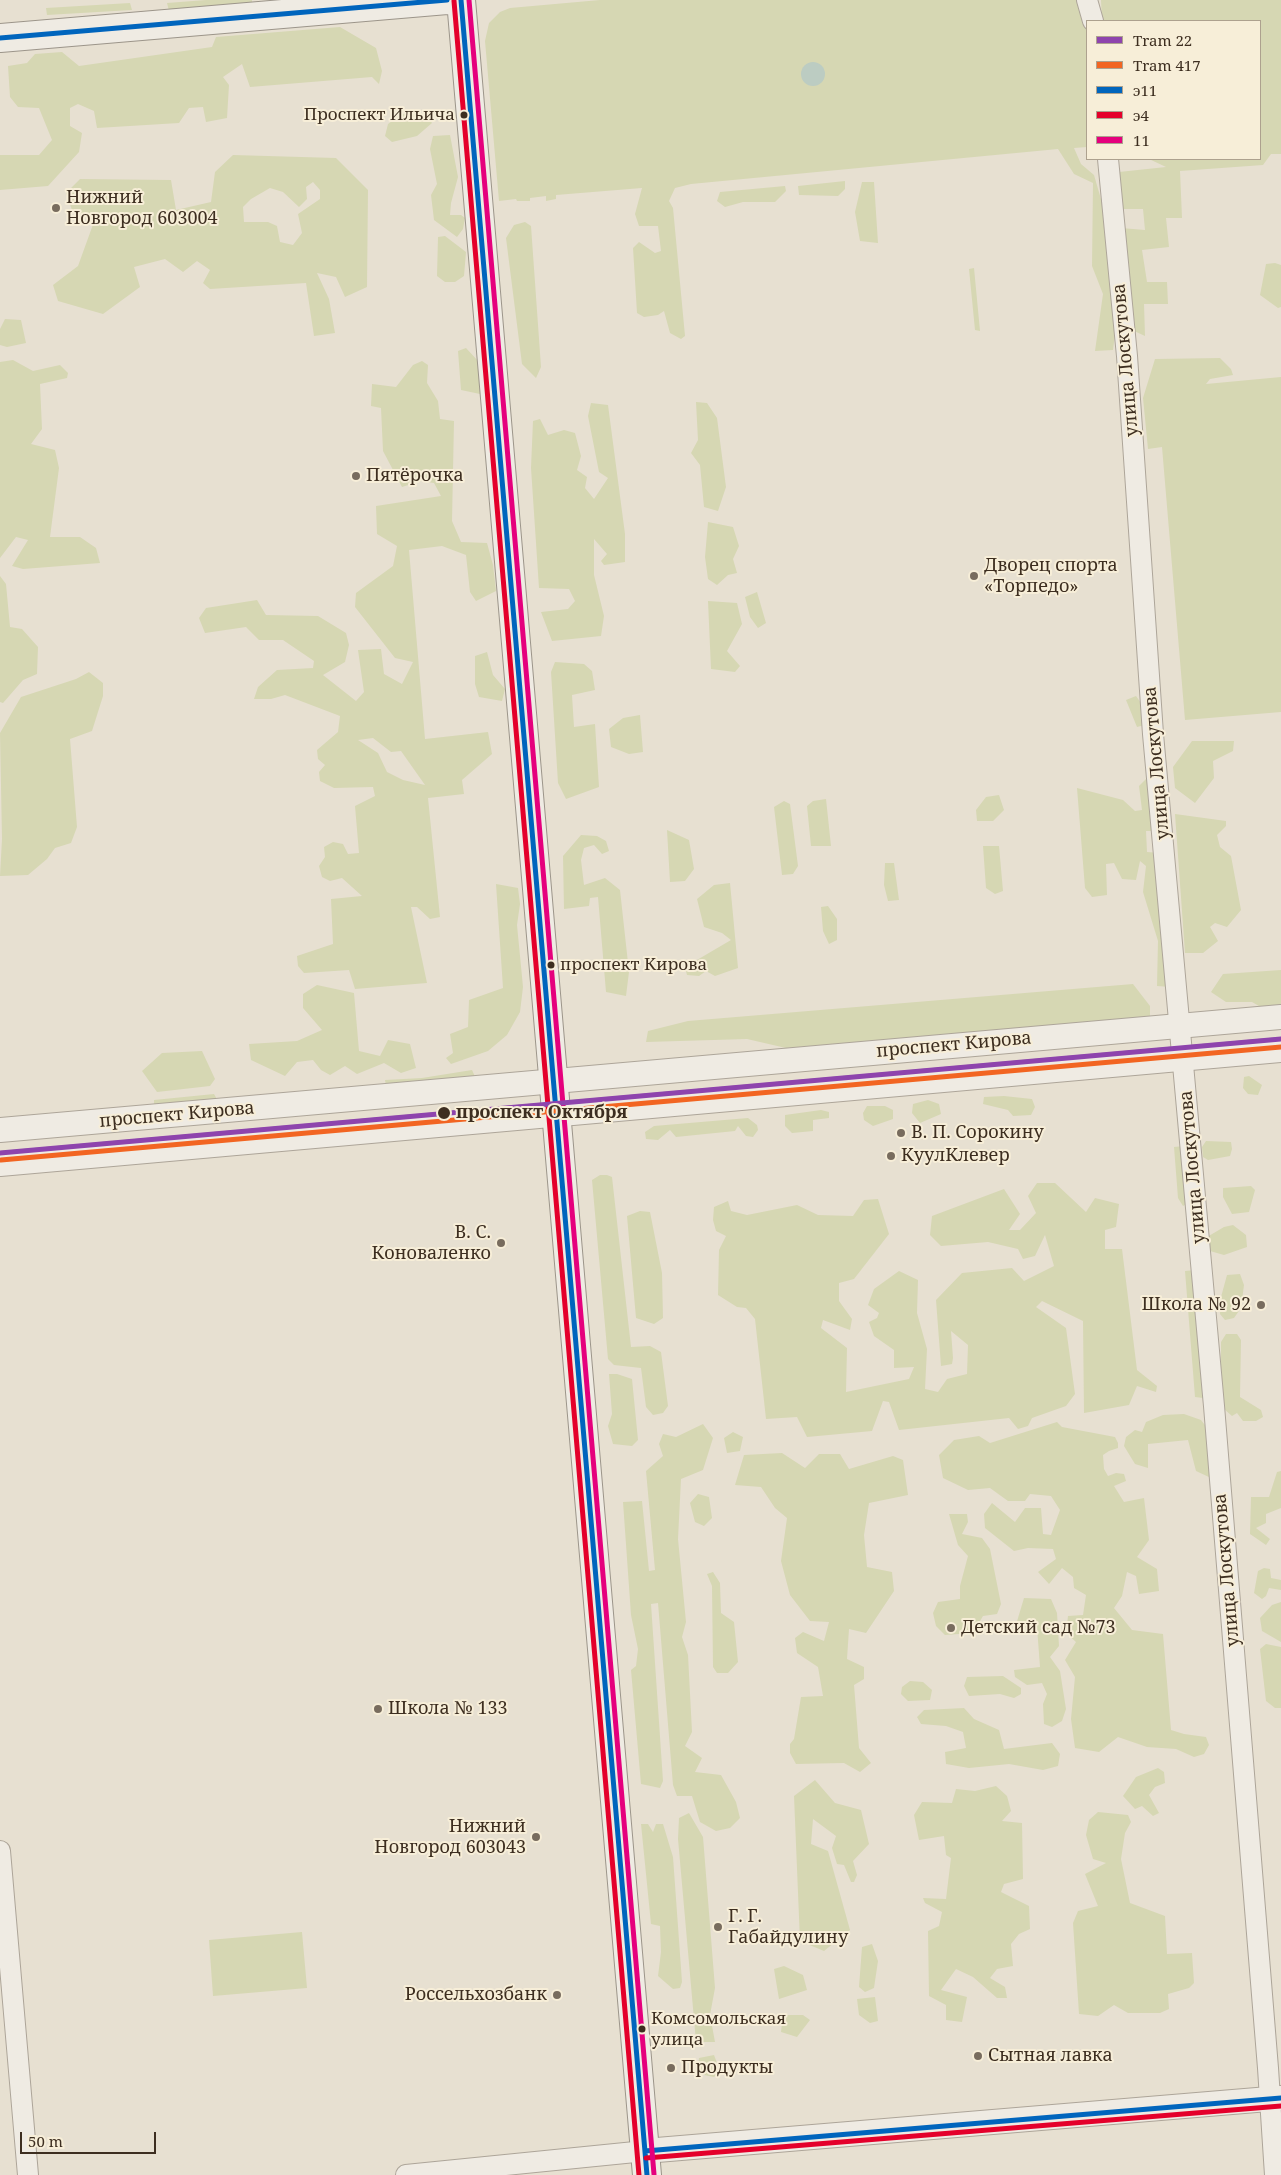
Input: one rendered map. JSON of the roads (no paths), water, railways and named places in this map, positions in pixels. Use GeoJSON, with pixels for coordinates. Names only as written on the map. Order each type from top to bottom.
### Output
{"type":"FeatureCollection","features":[{"type":"Feature","properties":{"kind":"main road"},"geometry":{"type":"LineString","coordinates":[[0,38],[447,0]]}},
{"type":"Feature","properties":{"kind":"main road"},"geometry":{"type":"LineString","coordinates":[[461,0],[646,2163]]}},
{"type":"Feature","properties":{"kind":"street"},"geometry":{"type":"LineString","coordinates":[[1087,0],[1093,20]]}},
{"type":"Feature","properties":{"kind":"street","name":"улица Лоскутова"},"geometry":{"type":"LineString","coordinates":[[1108,160],[1127,365],[1154,734],[1276,2098],[1275,2175]]}},
{"type":"Feature","properties":{"kind":"street","name":"проспект Кирова"},"geometry":{"type":"LineString","coordinates":[[0,1130],[1281,1017]]}},
{"type":"Feature","properties":{"kind":"street","name":"проспект Кирова"},"geometry":{"type":"LineString","coordinates":[[0,1164],[1281,1050]]}},
{"type":"Feature","properties":{"kind":"street"},"geometry":{"type":"LineString","coordinates":[[0,1851],[28,2175]]}},
{"type":"Feature","properties":{"kind":"street"},"geometry":{"type":"LineString","coordinates":[[406,2175],[646,2163],[1276,2098]]}},
{"type":"Feature","properties":{"kind":"tram line","name":"22"},"geometry":{"type":"LineString","coordinates":[[0,1153],[1281,1039]]}},
{"type":"Feature","properties":{"kind":"tram line","name":"417"},"geometry":{"type":"LineString","coordinates":[[1,1160],[1281,1047]]}},
{"type":"Feature","properties":{"kind":"place","name":"Проспект Ильича"},"geometry":{"type":"Point","coordinates":[464,115]}},
{"type":"Feature","properties":{"kind":"place","name":"Нижний Новгород 603004"},"geometry":{"type":"Point","coordinates":[56,208]}},
{"type":"Feature","properties":{"kind":"place","name":"Пятёрочка"},"geometry":{"type":"Point","coordinates":[356,476]}},
{"type":"Feature","properties":{"kind":"place","name":"Дворец спорта «Торпедо»"},"geometry":{"type":"Point","coordinates":[974,576]}},
{"type":"Feature","properties":{"kind":"place","name":"проспект Кирова"},"geometry":{"type":"Point","coordinates":[551,965]}},
{"type":"Feature","properties":{"kind":"place","name":"проспект Октября"},"geometry":{"type":"Point","coordinates":[444,1113]}},
{"type":"Feature","properties":{"kind":"place","name":"В. П. Сорокину"},"geometry":{"type":"Point","coordinates":[901,1133]}},
{"type":"Feature","properties":{"kind":"place","name":"КуулКлевер"},"geometry":{"type":"Point","coordinates":[891,1156]}},
{"type":"Feature","properties":{"kind":"place","name":"В. С. Коноваленко"},"geometry":{"type":"Point","coordinates":[501,1243]}},
{"type":"Feature","properties":{"kind":"place","name":"Школа № 92"},"geometry":{"type":"Point","coordinates":[1261,1305]}},
{"type":"Feature","properties":{"kind":"place","name":"Детский сад №73"},"geometry":{"type":"Point","coordinates":[951,1628]}},
{"type":"Feature","properties":{"kind":"place","name":"Школа № 133"},"geometry":{"type":"Point","coordinates":[378,1709]}},
{"type":"Feature","properties":{"kind":"place","name":"Нижний Новгород 603043"},"geometry":{"type":"Point","coordinates":[536,1837]}},
{"type":"Feature","properties":{"kind":"place","name":"Г. Г. Габайдулину"},"geometry":{"type":"Point","coordinates":[718,1927]}},
{"type":"Feature","properties":{"kind":"place","name":"Россельхозбанк"},"geometry":{"type":"Point","coordinates":[557,1995]}},
{"type":"Feature","properties":{"kind":"place","name":"Комсомольская улица"},"geometry":{"type":"Point","coordinates":[642,2029]}},
{"type":"Feature","properties":{"kind":"place","name":"Сытная лавка"},"geometry":{"type":"Point","coordinates":[978,2056]}},
{"type":"Feature","properties":{"kind":"place","name":"Продукты"},"geometry":{"type":"Point","coordinates":[671,2068]}}]}
